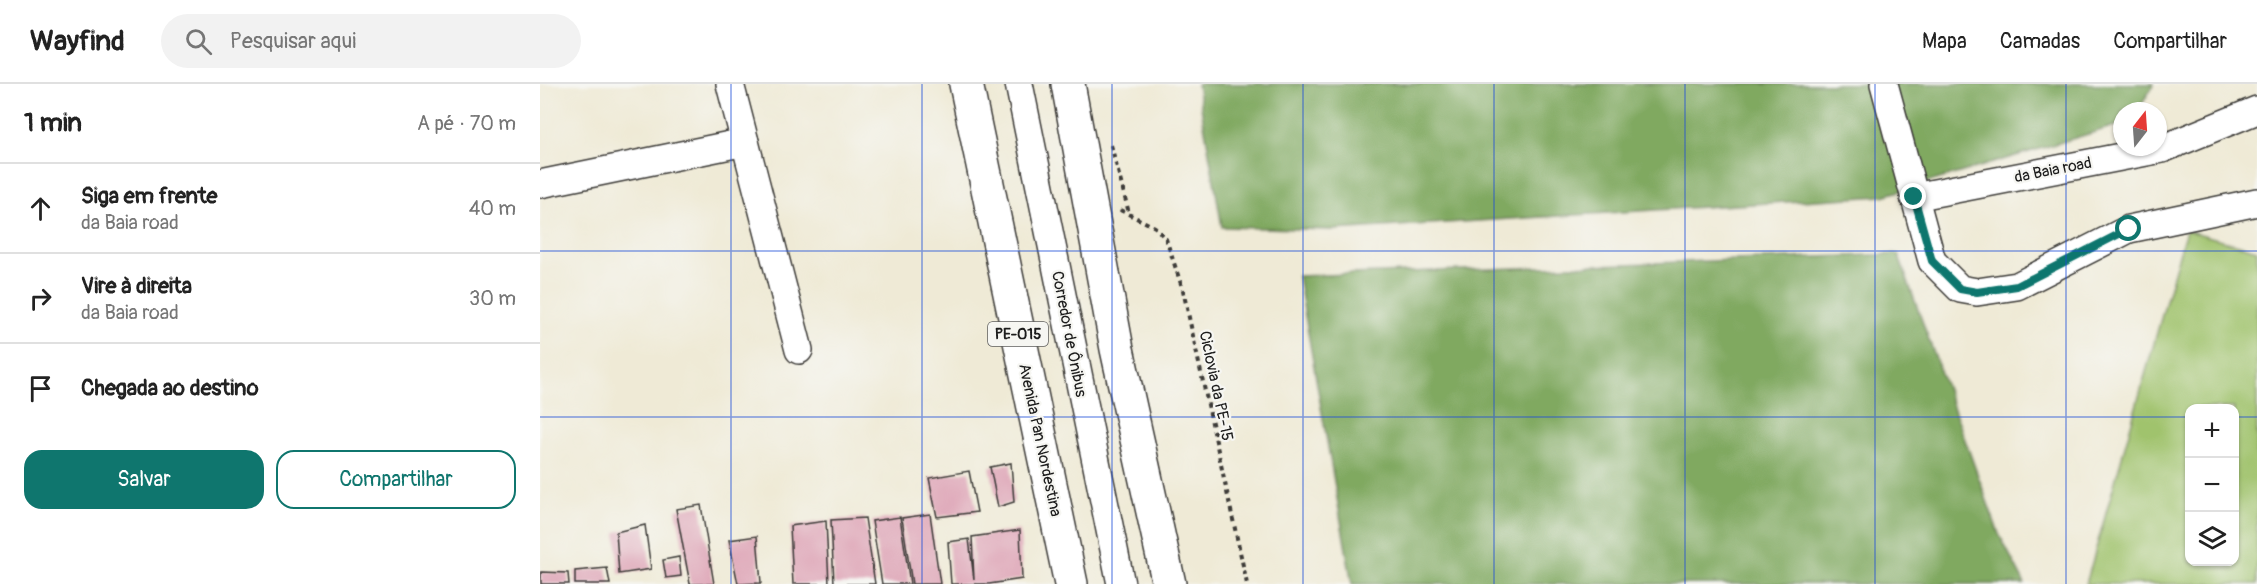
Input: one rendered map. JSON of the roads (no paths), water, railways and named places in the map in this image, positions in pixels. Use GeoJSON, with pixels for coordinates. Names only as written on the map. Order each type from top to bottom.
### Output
{"type":"FeatureCollection","features":[{"type":"Feature","properties":{"kind":"highway","name":"Avenida Pan Nordestina"},"geometry":{"type":"LineString","coordinates":[[966,84],[1071,584]]}},
{"type":"Feature","properties":{"kind":"highway"},"geometry":{"type":"LineString","coordinates":[[1068,84],[1117,349],[1169,584]]}},
{"type":"Feature","properties":{"kind":"street"},"geometry":{"type":"LineString","coordinates":[[730,84],[799,350]]}},
{"type":"Feature","properties":{"kind":"street","name":"Corredor de Ônibus"},"geometry":{"type":"LineString","coordinates":[[1019,84],[1120,584]]}},
{"type":"Feature","properties":{"kind":"street"},"geometry":{"type":"LineString","coordinates":[[1884,84],[1932,261],[1960,289],[1977,292],[2017,286],[2129,229],[2257,202]]}},
{"type":"Feature","properties":{"kind":"street","name":"da Baia road"},"geometry":{"type":"LineString","coordinates":[[1914,197],[2162,149],[2257,110]]}},
{"type":"Feature","properties":{"kind":"street"},"geometry":{"type":"LineString","coordinates":[[540,184],[745,142]]}}]}
